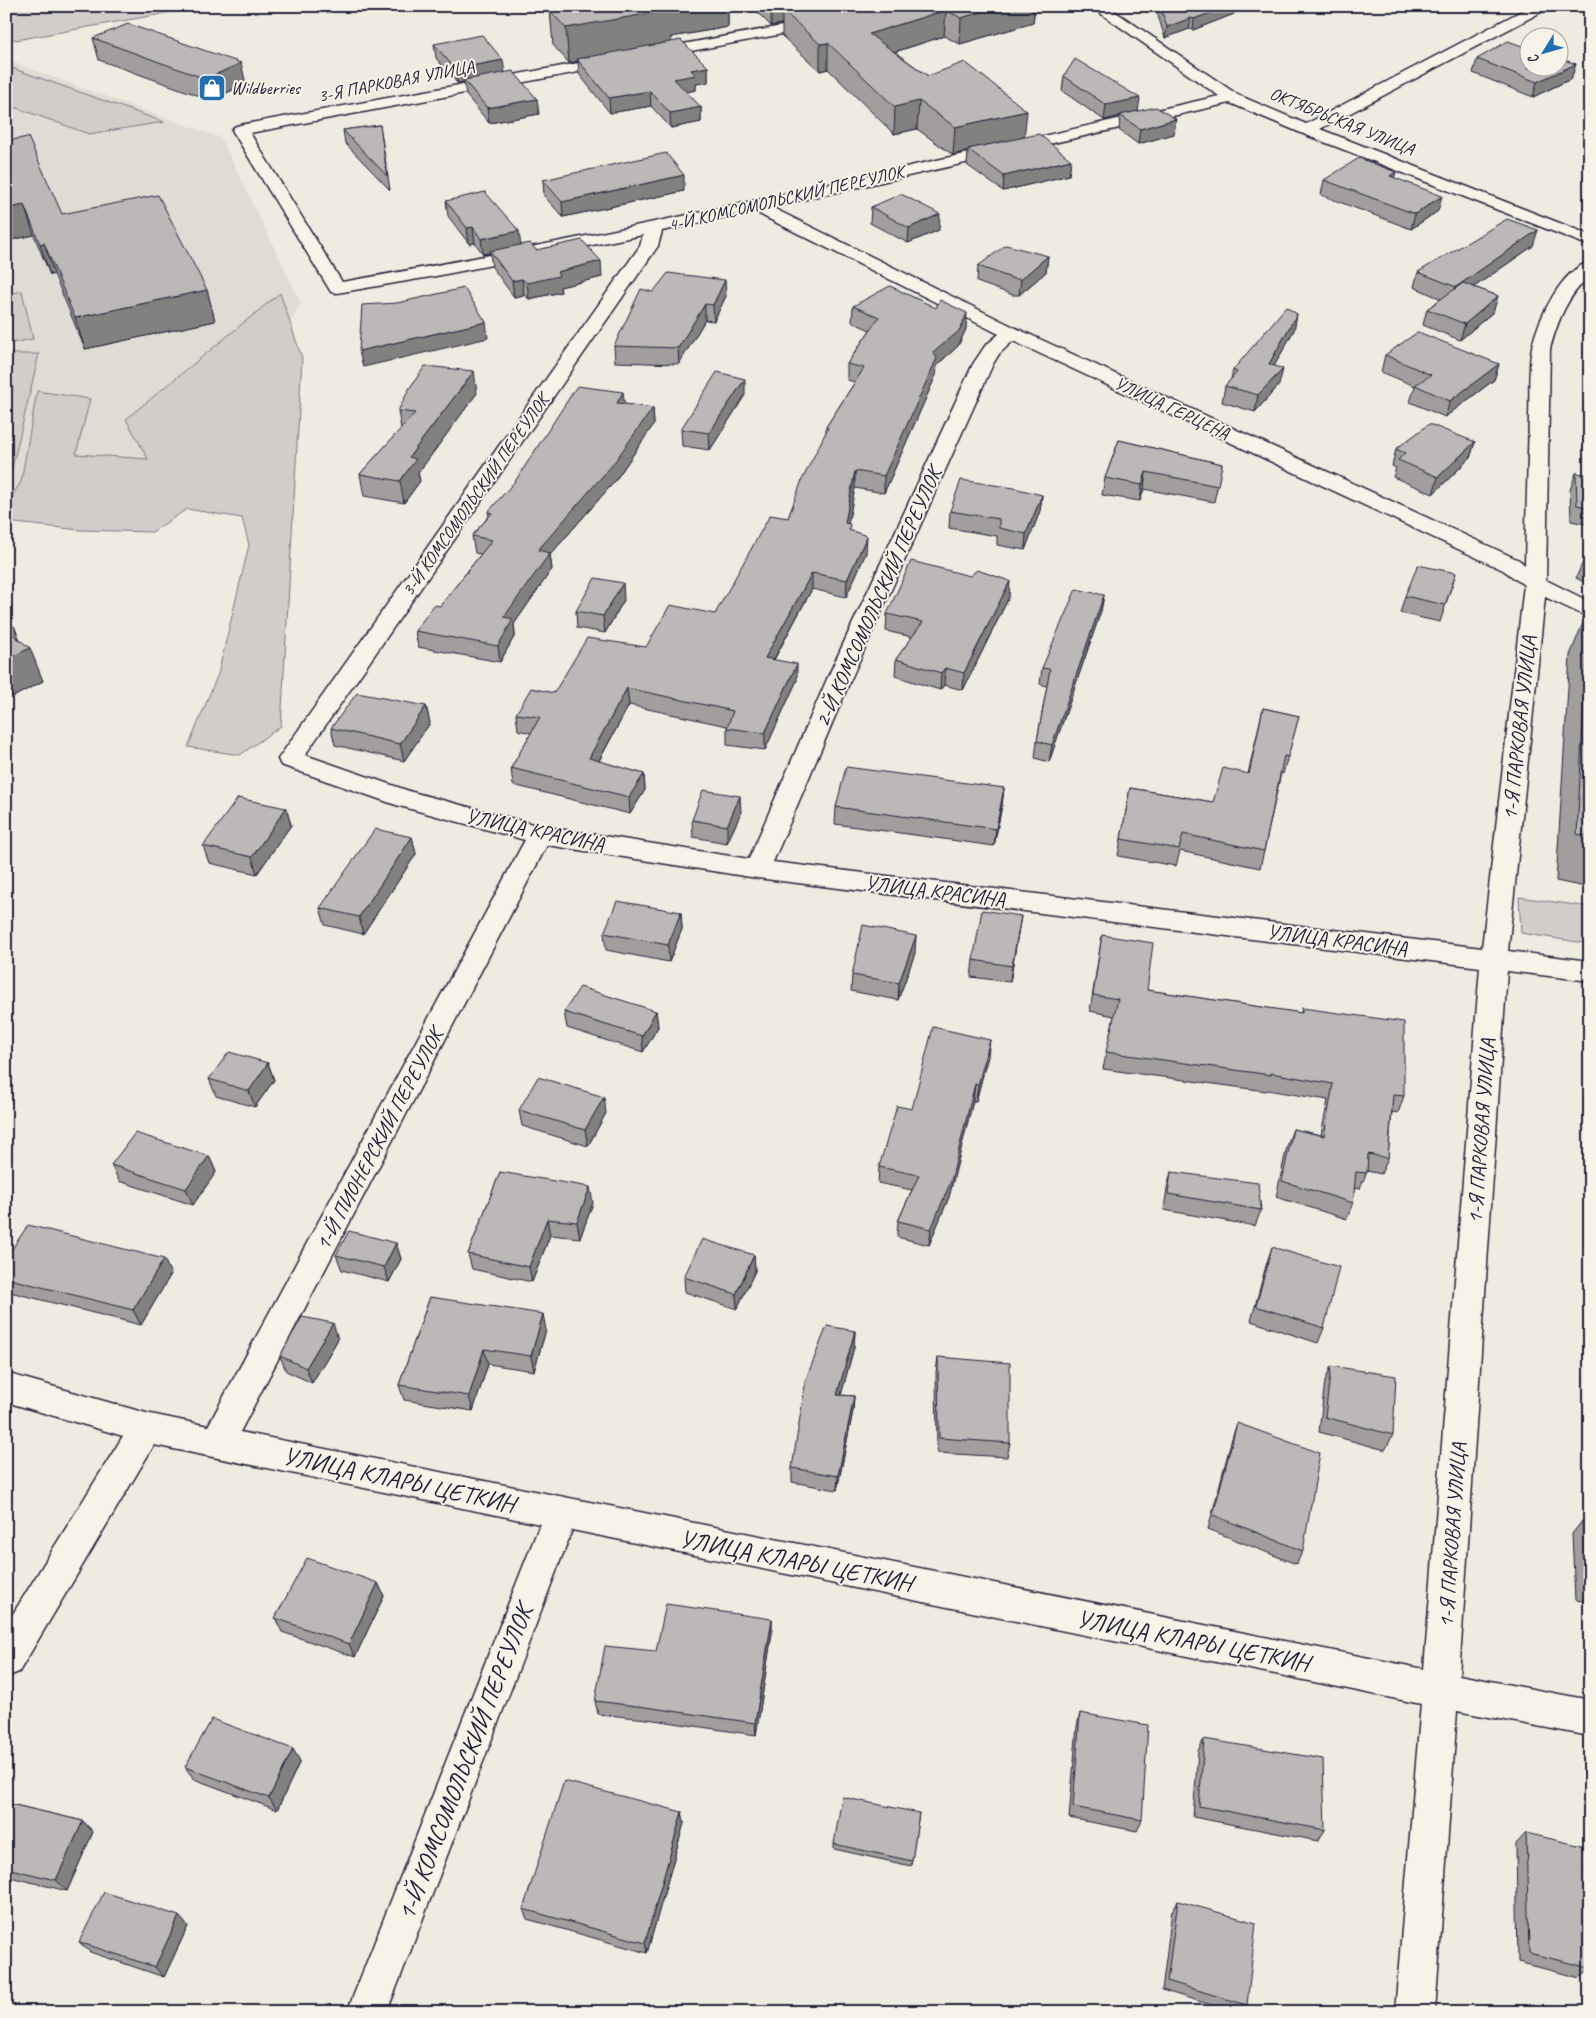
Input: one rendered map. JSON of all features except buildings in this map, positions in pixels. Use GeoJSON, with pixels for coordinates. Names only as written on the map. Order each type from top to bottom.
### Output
{"type":"FeatureCollection","features":[{"type":"Feature","properties":{"kind":"street","name":"ОКТЯБРЬСКАЯ УЛИЦА"},"geometry":{"type":"LineString","coordinates":[[1097,6],[1232,98],[1307,130],[1590,241]]}},
{"type":"Feature","properties":{"kind":"street"},"geometry":{"type":"LineString","coordinates":[[1307,130],[1542,6]]}},
{"type":"Feature","properties":{"kind":"street","name":"3-Я ПАРКОВАЯ УЛИЦА"},"geometry":{"type":"LineString","coordinates":[[337,288],[240,130],[830,21]]}},
{"type":"Feature","properties":{"kind":"street","name":"4-Й КОМСОМОЛЬСКИЙ ПЕРЕУЛОК"},"geometry":{"type":"LineString","coordinates":[[337,288],[436,271],[654,228],[1232,98]]}},
{"type":"Feature","properties":{"kind":"street","name":"УЛИЦА ГЕРЦЕНА"},"geometry":{"type":"LineString","coordinates":[[754,206],[1011,333],[1511,565],[1535,583],[1590,611]]}},
{"type":"Feature","properties":{"kind":"street","name":"3-Й КОМСОМОЛЬСКИЙ ПЕРЕУЛОК"},"geometry":{"type":"LineString","coordinates":[[290,760],[649,246],[654,228]]}},
{"type":"Feature","properties":{"kind":"street","name":"1-Я ПАРКОВАЯ УЛИЦА"},"geometry":{"type":"LineString","coordinates":[[1415,2012],[1494,960],[1535,583],[1541,349],[1549,319],[1561,295],[1574,280],[1590,267]]}},
{"type":"Feature","properties":{"kind":"street","name":"2-Й КОМСОМОЛЬСКИЙ ПЕРЕУЛОК"},"geometry":{"type":"LineString","coordinates":[[757,869],[844,670],[983,364],[992,350],[1011,333]]}},
{"type":"Feature","properties":{"kind":"street","name":"УЛИЦА КРАСИНА"},"geometry":{"type":"LineString","coordinates":[[290,760],[405,800],[540,835],[757,869],[1590,971]]}},
{"type":"Feature","properties":{"kind":"street","name":"1-Й ПИОНЕРСКИЙ ПЕРЕУЛОК"},"geometry":{"type":"LineString","coordinates":[[217,1442],[540,835]]}},
{"type":"Feature","properties":{"kind":"street","name":"УЛИЦА КЛАРЫ ЦЕТКИН"},"geometry":{"type":"LineString","coordinates":[[6,1387],[146,1428],[1440,1690],[1590,1718]]}},
{"type":"Feature","properties":{"kind":"street"},"geometry":{"type":"LineString","coordinates":[[6,1659],[146,1428]]}},
{"type":"Feature","properties":{"kind":"street","name":"1-Й КОМСОМОЛЬСКИЙ ПЕРЕУЛОК"},"geometry":{"type":"LineString","coordinates":[[367,2012],[562,1512]]}},
{"type":"Feature","properties":{"kind":"shaded area"},"geometry":{"type":"Polygon","coordinates":[[[6,6],[206,6],[16,40],[6,35],[6,6]]]}},
{"type":"Feature","properties":{"kind":"shaded area"},"geometry":{"type":"Polygon","coordinates":[[[6,60],[221,138],[301,303],[187,509],[6,493],[6,60]]]}},
{"type":"Feature","properties":{"kind":"shaded area"},"geometry":{"type":"Polygon","coordinates":[[[6,66],[164,122],[89,134],[6,104],[6,66]]]}},
{"type":"Feature","properties":{"kind":"shaded area"},"geometry":{"type":"Polygon","coordinates":[[[22,291],[33,339],[6,344],[6,294],[22,291]]]}},
{"type":"Feature","properties":{"kind":"shaded area"},"geometry":{"type":"Polygon","coordinates":[[[280,293],[302,358],[281,726],[240,755],[188,747],[218,674],[249,545],[242,518],[187,509],[152,532],[80,530],[6,522],[6,505],[21,482],[37,391],[90,399],[76,454],[148,459],[126,419],[280,293]]]}},
{"type":"Feature","properties":{"kind":"shaded area"},"geometry":{"type":"Polygon","coordinates":[[[6,354],[39,354],[6,494],[6,354]]]}},
{"type":"Feature","properties":{"kind":"shaded area"},"geometry":{"type":"Polygon","coordinates":[[[1519,897],[1590,907],[1590,944],[1521,933],[1519,897]]]}},
{"type":"Feature","properties":{"kind":"place","name":"Wildberries"},"geometry":{"type":"Point","coordinates":[212,88]}}]}
